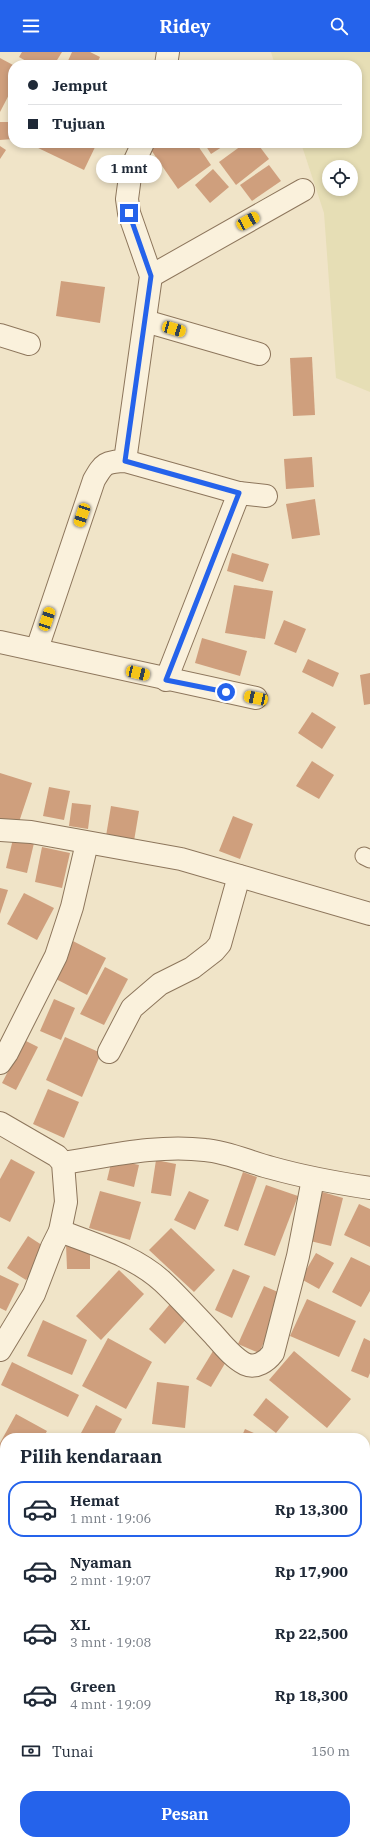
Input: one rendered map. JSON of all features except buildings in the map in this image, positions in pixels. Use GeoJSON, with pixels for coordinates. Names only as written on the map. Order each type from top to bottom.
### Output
{"type":"FeatureCollection","features":[{"type":"Feature","properties":{"kind":"street"},"geometry":{"type":"LineString","coordinates":[[125,461],[151,276],[129,213],[126,199],[127,184],[131,169],[142,148]]}},
{"type":"Feature","properties":{"kind":"street"},"geometry":{"type":"LineString","coordinates":[[151,276],[303,190]]}},
{"type":"Feature","properties":{"kind":"street"},"geometry":{"type":"LineString","coordinates":[[145,321],[259,354]]}},
{"type":"Feature","properties":{"kind":"street"},"geometry":{"type":"LineString","coordinates":[[0,335],[29,344]]}},
{"type":"Feature","properties":{"kind":"street"},"geometry":{"type":"LineString","coordinates":[[37,649],[94,480],[105,464],[110,462],[125,461],[239,493],[266,496]]}},
{"type":"Feature","properties":{"kind":"street"},"geometry":{"type":"LineString","coordinates":[[166,680],[239,493]]}},
{"type":"Feature","properties":{"kind":"street"},"geometry":{"type":"LineString","coordinates":[[0,642],[37,649],[166,680],[256,698]]}},
{"type":"Feature","properties":{"kind":"street"},"geometry":{"type":"LineString","coordinates":[[0,830],[31,832],[181,859],[370,914]]}},
{"type":"Feature","properties":{"kind":"street"},"geometry":{"type":"LineString","coordinates":[[0,1063],[7,1053],[56,956],[72,907],[87,843]]}},
{"type":"Feature","properties":{"kind":"street"},"geometry":{"type":"LineString","coordinates":[[110,1052],[132,1008],[160,984],[192,968],[214,951],[220,944],[239,876]]}},
{"type":"Feature","properties":{"kind":"street"},"geometry":{"type":"LineString","coordinates":[[0,1123],[57,1156],[63,1163],[66,1202],[60,1231],[52,1247],[34,1294],[0,1350]]}},
{"type":"Feature","properties":{"kind":"street"},"geometry":{"type":"LineString","coordinates":[[63,1163],[149,1150],[204,1150],[224,1153],[270,1168],[313,1179],[370,1188]]}},
{"type":"Feature","properties":{"kind":"street"},"geometry":{"type":"LineString","coordinates":[[60,1231],[110,1250],[138,1264],[162,1281],[225,1348],[245,1364],[257,1365],[267,1361],[274,1353],[298,1256],[313,1179]]}},
{"type":"Feature","properties":{"kind":"shaded area"},"geometry":{"type":"Polygon","coordinates":[[[271,52],[370,52],[370,392],[336,378],[324,213],[303,148],[362,148],[362,60],[273,60],[271,52]]]}},
{"type":"Feature","properties":{"kind":"route"},"geometry":{"type":"LineString","coordinates":[[129,213],[151,276],[125,461],[239,493],[166,680],[226,692]]}}]}
